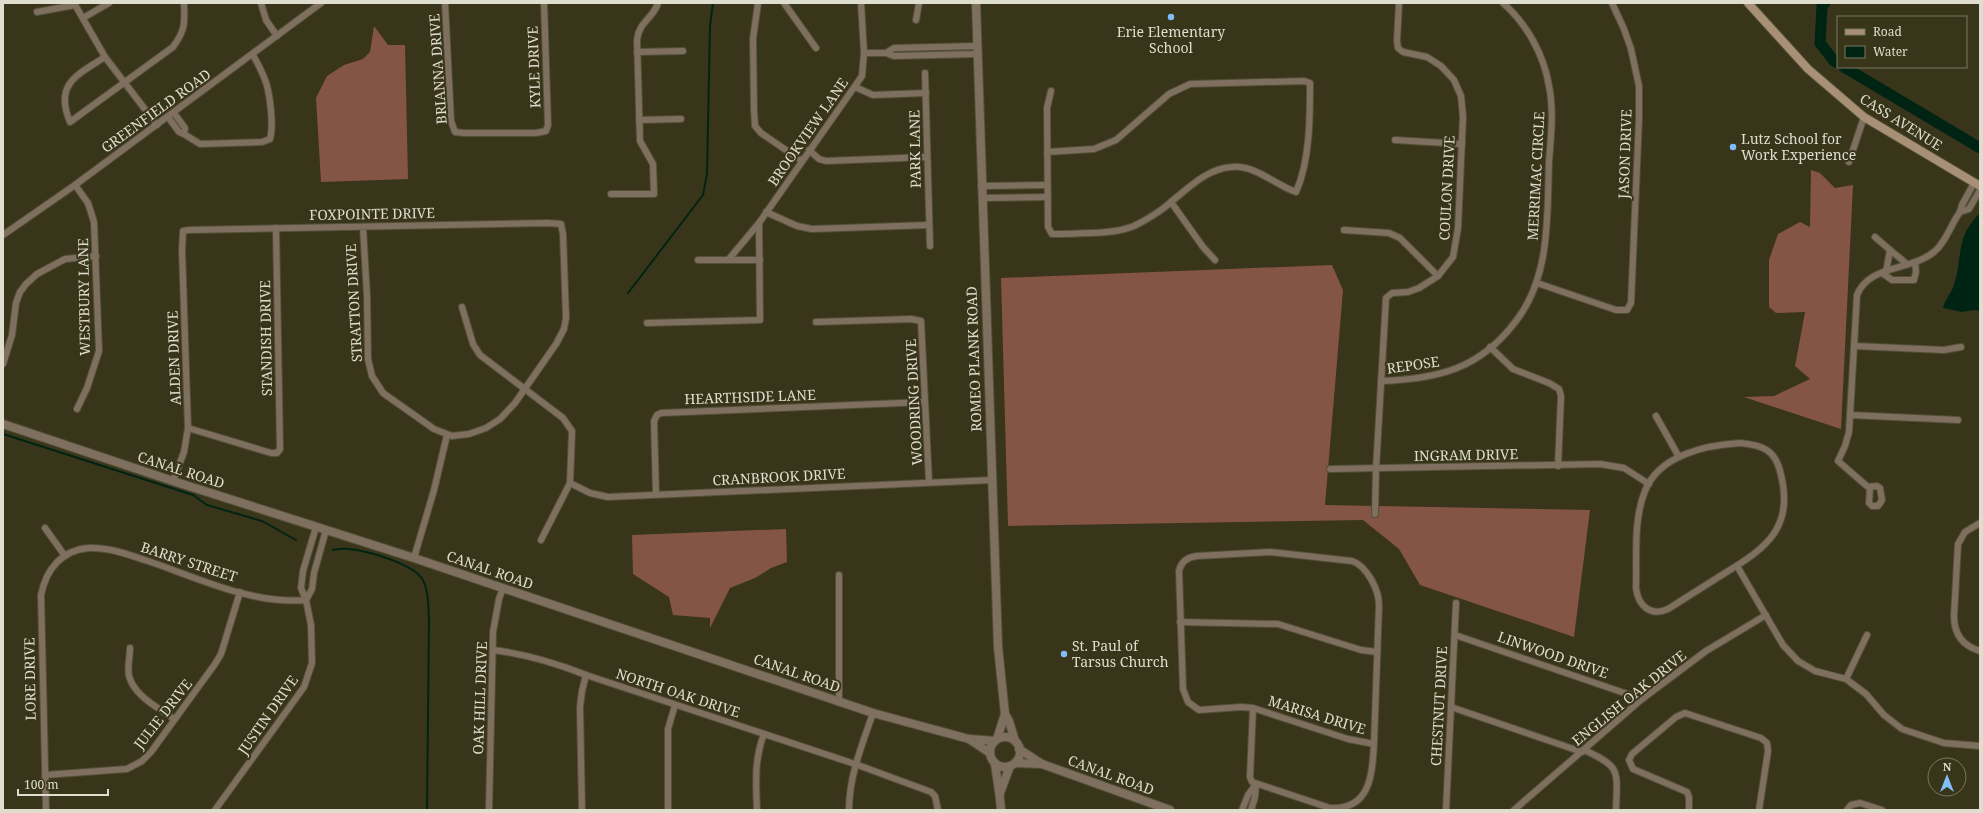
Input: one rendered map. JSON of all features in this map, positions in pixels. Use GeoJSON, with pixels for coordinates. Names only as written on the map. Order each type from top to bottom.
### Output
{"type":"FeatureCollection","features":[{"type":"Feature","properties":{"kind":"main road","name":"CASS AVENUE"},"geometry":{"type":"LineString","coordinates":[[1748,3],[1808,69],[1864,117],[1977,185]]}},
{"type":"Feature","properties":{"kind":"street"},"geometry":{"type":"LineString","coordinates":[[83,18],[109,3]]}},
{"type":"Feature","properties":{"kind":"street"},"geometry":{"type":"LineString","coordinates":[[105,57],[74,77],[68,85],[65,103],[70,122],[173,47],[179,39],[185,26],[184,3]]}},
{"type":"Feature","properties":{"kind":"street"},"geometry":{"type":"LineString","coordinates":[[261,3],[266,20],[277,36]]}},
{"type":"Feature","properties":{"kind":"street","name":"GREENFIELD ROAD"},"geometry":{"type":"LineString","coordinates":[[3,234],[75,185],[253,55],[321,3]]}},
{"type":"Feature","properties":{"kind":"street","name":"BRIANNA DRIVE"},"geometry":{"type":"LineString","coordinates":[[445,3],[451,121],[456,132],[536,133],[546,131]]}},
{"type":"Feature","properties":{"kind":"street","name":"KYLE DRIVE"},"geometry":{"type":"LineString","coordinates":[[544,3],[548,125],[546,131]]}},
{"type":"Feature","properties":{"kind":"street"},"geometry":{"type":"LineString","coordinates":[[611,194],[654,194],[653,164],[641,145],[637,52],[639,29],[653,14],[658,3]]}},
{"type":"Feature","properties":{"kind":"street"},"geometry":{"type":"LineString","coordinates":[[758,3],[753,39],[754,110],[756,126],[761,133],[802,161]]}},
{"type":"Feature","properties":{"kind":"street"},"geometry":{"type":"LineString","coordinates":[[784,3],[816,48]]}},
{"type":"Feature","properties":{"kind":"street","name":"BROOKVIEW LANE"},"geometry":{"type":"LineString","coordinates":[[729,259],[759,222],[856,87],[862,76],[864,53],[861,3]]}},
{"type":"Feature","properties":{"kind":"street"},"geometry":{"type":"LineString","coordinates":[[916,20],[919,3]]}},
{"type":"Feature","properties":{"kind":"street","name":"ROMEO PLANK ROAD"},"geometry":{"type":"LineString","coordinates":[[976,3],[981,186],[998,647],[1005,714],[996,740]]}},
{"type":"Feature","properties":{"kind":"street","name":"COULON DRIVE"},"geometry":{"type":"LineString","coordinates":[[1375,514],[1376,469],[1386,298],[1392,293],[1408,292],[1419,288],[1438,276],[1452,257],[1457,242],[1462,144],[1463,105],[1457,86],[1448,73],[1432,59],[1419,54],[1403,52],[1398,48],[1399,3]]}},
{"type":"Feature","properties":{"kind":"street","name":"MERRIMAC CIRCLE"},"geometry":{"type":"LineString","coordinates":[[1490,348],[1518,319],[1527,305],[1537,283],[1545,242],[1551,120],[1550,86],[1546,72],[1532,39],[1519,18],[1504,3]]}},
{"type":"Feature","properties":{"kind":"street","name":"JASON DRIVE"},"geometry":{"type":"LineString","coordinates":[[1537,283],[1616,310],[1627,310],[1632,297],[1639,86],[1631,49],[1612,3]]}},
{"type":"Feature","properties":{"kind":"street"},"geometry":{"type":"LineString","coordinates":[[37,12],[74,4],[105,57],[157,125]]}},
{"type":"Feature","properties":{"kind":"street"},"geometry":{"type":"LineString","coordinates":[[886,53],[894,48],[934,47],[977,50]]}},
{"type":"Feature","properties":{"kind":"street"},"geometry":{"type":"LineString","coordinates":[[934,47],[934,55]]}},
{"type":"Feature","properties":{"kind":"street"},"geometry":{"type":"LineString","coordinates":[[864,53],[886,53],[894,56],[934,55],[977,50]]}},
{"type":"Feature","properties":{"kind":"street"},"geometry":{"type":"LineString","coordinates":[[637,52],[683,51]]}},
{"type":"Feature","properties":{"kind":"street"},"geometry":{"type":"LineString","coordinates":[[168,117],[179,132],[200,144],[262,142],[270,139],[272,127],[268,89],[265,78],[253,55]]}},
{"type":"Feature","properties":{"kind":"street","name":"PARK LANE"},"geometry":{"type":"LineString","coordinates":[[925,73],[930,246]]}},
{"type":"Feature","properties":{"kind":"street"},"geometry":{"type":"LineString","coordinates":[[1047,152],[1094,149],[1116,140],[1169,94],[1190,84],[1304,81],[1310,83],[1310,114],[1303,177],[1296,192],[1283,188],[1256,172],[1243,168],[1232,167],[1209,174],[1143,221],[1120,230],[1052,234],[1048,227],[1047,185],[1047,152],[1047,108],[1051,91]]}},
{"type":"Feature","properties":{"kind":"street"},"geometry":{"type":"LineString","coordinates":[[856,87],[873,95],[926,93]]}},
{"type":"Feature","properties":{"kind":"street"},"geometry":{"type":"LineString","coordinates":[[174,113],[185,128],[184,134]]}},
{"type":"Feature","properties":{"kind":"street"},"geometry":{"type":"LineString","coordinates":[[1849,162],[1864,117]]}},
{"type":"Feature","properties":{"kind":"street"},"geometry":{"type":"LineString","coordinates":[[639,120],[681,119]]}},
{"type":"Feature","properties":{"kind":"street"},"geometry":{"type":"LineString","coordinates":[[1395,140],[1462,144]]}},
{"type":"Feature","properties":{"kind":"street"},"geometry":{"type":"LineString","coordinates":[[810,150],[819,159],[826,161],[927,156]]}},
{"type":"Feature","properties":{"kind":"street","name":"WESTBURY LANE"},"geometry":{"type":"LineString","coordinates":[[75,185],[92,211],[96,256],[99,351],[87,388],[77,409]]}},
{"type":"Feature","properties":{"kind":"street"},"geometry":{"type":"LineString","coordinates":[[981,186],[1047,185]]}},
{"type":"Feature","properties":{"kind":"street"},"geometry":{"type":"LineString","coordinates":[[1870,488],[1838,461],[1847,442],[1850,415],[1855,307],[1858,292],[1867,281],[1915,262],[1929,255],[1938,248],[1960,212],[1962,205],[1977,185]]}},
{"type":"Feature","properties":{"kind":"street"},"geometry":{"type":"LineString","coordinates":[[1960,212],[1969,209],[1980,190]]}},
{"type":"Feature","properties":{"kind":"street"},"geometry":{"type":"LineString","coordinates":[[982,198],[1048,197]]}},
{"type":"Feature","properties":{"kind":"street"},"geometry":{"type":"LineString","coordinates":[[1171,202],[1203,247],[1215,260]]}},
{"type":"Feature","properties":{"kind":"street"},"geometry":{"type":"LineString","coordinates":[[766,212],[805,228],[929,225]]}},
{"type":"Feature","properties":{"kind":"street"},"geometry":{"type":"LineString","coordinates":[[647,323],[760,320],[759,222]]}},
{"type":"Feature","properties":{"kind":"street","name":"FOXPOINTE DRIVE"},"geometry":{"type":"LineString","coordinates":[[183,231],[202,228],[561,224],[563,234],[566,302],[564,329],[556,344],[525,390]]}},
{"type":"Feature","properties":{"kind":"street","name":"STRATTON DRIVE"},"geometry":{"type":"LineString","coordinates":[[363,227],[367,296],[368,359],[372,376],[383,393],[434,429],[447,435]]}},
{"type":"Feature","properties":{"kind":"street","name":"STANDISH DRIVE"},"geometry":{"type":"LineString","coordinates":[[188,428],[271,453],[277,453],[281,447],[276,228]]}},
{"type":"Feature","properties":{"kind":"street"},"geometry":{"type":"LineString","coordinates":[[1344,230],[1389,233],[1400,238],[1438,276]]}},
{"type":"Feature","properties":{"kind":"street","name":"ALDEN DRIVE"},"geometry":{"type":"LineString","coordinates":[[173,482],[184,452],[188,428],[182,250],[183,231]]}},
{"type":"Feature","properties":{"kind":"street"},"geometry":{"type":"LineString","coordinates":[[1874,237],[1907,264]]}},
{"type":"Feature","properties":{"kind":"street"},"geometry":{"type":"LineString","coordinates":[[1884,273],[1890,250]]}},
{"type":"Feature","properties":{"kind":"street"},"geometry":{"type":"LineString","coordinates":[[3,364],[12,335],[16,303],[20,292],[26,284],[37,274],[65,259],[96,256]]}},
{"type":"Feature","properties":{"kind":"street"},"geometry":{"type":"LineString","coordinates":[[698,260],[760,260]]}},
{"type":"Feature","properties":{"kind":"street"},"geometry":{"type":"LineString","coordinates":[[1884,273],[1892,280],[1914,280],[1916,272],[1915,262]]}},
{"type":"Feature","properties":{"kind":"street"},"geometry":{"type":"LineString","coordinates":[[462,307],[475,349],[488,362],[563,418],[572,431],[570,483],[541,540]]}},
{"type":"Feature","properties":{"kind":"street","name":"WOODRING DRIVE"},"geometry":{"type":"LineString","coordinates":[[816,322],[911,318],[921,321],[930,482]]}},
{"type":"Feature","properties":{"kind":"street"},"geometry":{"type":"LineString","coordinates":[[1854,346],[1944,350],[1961,347]]}},
{"type":"Feature","properties":{"kind":"street"},"geometry":{"type":"LineString","coordinates":[[1490,348],[1514,369],[1549,382],[1559,389],[1561,396],[1558,466]]}},
{"type":"Feature","properties":{"kind":"street","name":"REPOSE"},"geometry":{"type":"LineString","coordinates":[[1381,381],[1422,379],[1443,374],[1462,367],[1490,348]]}},
{"type":"Feature","properties":{"kind":"street"},"geometry":{"type":"LineString","coordinates":[[414,558],[434,490],[447,435],[463,435],[489,426],[508,411],[525,390]]}},
{"type":"Feature","properties":{"kind":"street","name":"HEARTHSIDE LANE"},"geometry":{"type":"LineString","coordinates":[[656,494],[654,421],[661,413],[925,402]]}},
{"type":"Feature","properties":{"kind":"street"},"geometry":{"type":"LineString","coordinates":[[1850,415],[1958,420]]}},
{"type":"Feature","properties":{"kind":"street"},"geometry":{"type":"LineString","coordinates":[[1656,416],[1679,457]]}},
{"type":"Feature","properties":{"kind":"street","name":"CANAL ROAD"},"geometry":{"type":"LineString","coordinates":[[3,424],[173,482],[414,558],[873,713],[968,739],[996,740]]}},
{"type":"Feature","properties":{"kind":"street"},"geometry":{"type":"LineString","coordinates":[[1740,443],[1768,450],[1776,458],[1785,497],[1784,511],[1780,524],[1774,535],[1763,547],[1737,566],[1665,610],[1652,611],[1645,608],[1638,599],[1636,588],[1639,518],[1644,494],[1649,484],[1663,468],[1679,457],[1712,447],[1740,443]]}},
{"type":"Feature","properties":{"kind":"street","name":"INGRAM DRIVE"},"geometry":{"type":"LineString","coordinates":[[1330,469],[1603,464],[1624,468],[1649,484]]}},
{"type":"Feature","properties":{"kind":"street","name":"CRANBROOK DRIVE"},"geometry":{"type":"LineString","coordinates":[[570,483],[584,491],[599,496],[992,480]]}},
{"type":"Feature","properties":{"kind":"street"},"geometry":{"type":"LineString","coordinates":[[1977,524],[1962,536],[1957,550],[1954,623],[1959,637],[1966,645],[1980,651]]}},
{"type":"Feature","properties":{"kind":"street","name":"JUSTIN DRIVE"},"geometry":{"type":"LineString","coordinates":[[215,810],[304,688],[312,663],[311,625],[306,600],[301,588],[303,571],[316,527]]}},
{"type":"Feature","properties":{"kind":"street"},"geometry":{"type":"LineString","coordinates":[[45,528],[65,556]]}},
{"type":"Feature","properties":{"kind":"street"},"geometry":{"type":"LineString","coordinates":[[306,600],[312,589],[314,574],[326,530]]}},
{"type":"Feature","properties":{"kind":"street"},"geometry":{"type":"LineString","coordinates":[[310,546],[321,549]]}},
{"type":"Feature","properties":{"kind":"street","name":"BARRY STREET"},"geometry":{"type":"LineString","coordinates":[[65,556],[88,548],[119,552],[256,597],[282,600],[306,600]]}},
{"type":"Feature","properties":{"kind":"street","name":"MARISA DRIVE"},"geometry":{"type":"LineString","coordinates":[[1374,744],[1348,739],[1253,708],[1241,707],[1201,710],[1188,702],[1183,689],[1179,571],[1181,565],[1186,560],[1197,556],[1265,552],[1297,554],[1352,561],[1362,566],[1379,599],[1377,652]]}},
{"type":"Feature","properties":{"kind":"street","name":"LORE DRIVE"},"geometry":{"type":"LineString","coordinates":[[46,810],[42,696],[41,595],[44,580],[50,571],[65,556]]}},
{"type":"Feature","properties":{"kind":"street"},"geometry":{"type":"LineString","coordinates":[[1737,566],[1786,650],[1798,662],[1815,671],[1846,679],[1866,694],[1884,715],[1902,729],[1944,743],[1980,746]]}},
{"type":"Feature","properties":{"kind":"street"},"geometry":{"type":"LineString","coordinates":[[839,575],[839,701]]}},
{"type":"Feature","properties":{"kind":"street","name":"OAK HILL DRIVE"},"geometry":{"type":"LineString","coordinates":[[489,810],[493,650],[495,619],[503,588]]}},
{"type":"Feature","properties":{"kind":"street","name":"JULIE DRIVE"},"geometry":{"type":"LineString","coordinates":[[45,775],[127,769],[142,761],[151,752],[174,718],[206,678],[221,654],[240,592]]}},
{"type":"Feature","properties":{"kind":"street","name":"CHESTNUT DRIVE"},"geometry":{"type":"LineString","coordinates":[[1446,810],[1456,603]]}},
{"type":"Feature","properties":{"kind":"street","name":"ENGLISH OAK DRIVE"},"geometry":{"type":"LineString","coordinates":[[1514,810],[1642,699],[1706,651],[1766,615]]}},
{"type":"Feature","properties":{"kind":"street"},"geometry":{"type":"LineString","coordinates":[[1180,622],[1278,624],[1361,650],[1377,652],[1373,764],[1371,779],[1363,795],[1352,804],[1340,808],[1325,807],[1252,782],[1250,777],[1253,708]]}},
{"type":"Feature","properties":{"kind":"street","name":"LINWOOD DRIVE"},"geometry":{"type":"LineString","coordinates":[[1455,634],[1642,699]]}},
{"type":"Feature","properties":{"kind":"street"},"geometry":{"type":"LineString","coordinates":[[1846,679],[1867,635]]}},
{"type":"Feature","properties":{"kind":"street"},"geometry":{"type":"LineString","coordinates":[[130,648],[128,674],[134,687],[153,704],[174,718]]}},
{"type":"Feature","properties":{"kind":"street","name":"NORTH OAK DRIVE"},"geometry":{"type":"LineString","coordinates":[[493,650],[515,652],[538,658],[855,764],[931,792],[936,796],[938,810]]}},
{"type":"Feature","properties":{"kind":"street"},"geometry":{"type":"LineString","coordinates":[[582,810],[580,707],[586,675]]}},
{"type":"Feature","properties":{"kind":"street"},"geometry":{"type":"LineString","coordinates":[[668,810],[668,729],[675,705]]}},
{"type":"Feature","properties":{"kind":"street"},"geometry":{"type":"LineString","coordinates":[[1451,707],[1583,751],[1609,763],[1615,769],[1617,778],[1616,810]]}},
{"type":"Feature","properties":{"kind":"street"},"geometry":{"type":"LineString","coordinates":[[849,810],[851,783],[855,764],[873,713]]}},
{"type":"Feature","properties":{"kind":"street"},"geometry":{"type":"LineString","coordinates":[[1689,810],[1690,797],[1688,792],[1636,771],[1630,767],[1629,764],[1632,754],[1676,717],[1685,713],[1761,738],[1767,743],[1768,751],[1759,810]]}},
{"type":"Feature","properties":{"kind":"street","name":"ROMEO PLANK ROAD"},"geometry":{"type":"LineString","coordinates":[[1005,714],[1010,721],[1014,741]]}},
{"type":"Feature","properties":{"kind":"street"},"geometry":{"type":"LineString","coordinates":[[757,810],[756,761],[764,734]]}},
{"type":"Feature","properties":{"kind":"street"},"geometry":{"type":"LineString","coordinates":[[1000,793],[1013,765],[1020,754],[1020,749],[1014,741],[1006,737],[996,740],[992,744],[990,753],[995,764],[997,785],[1000,793],[1001,810]]}},
{"type":"Feature","properties":{"kind":"street","name":"CANAL ROAD"},"geometry":{"type":"LineString","coordinates":[[968,739],[990,753]]}},
{"type":"Feature","properties":{"kind":"street","name":"CANAL ROAD"},"geometry":{"type":"LineString","coordinates":[[1020,749],[1042,764],[1170,810]]}},
{"type":"Feature","properties":{"kind":"street"},"geometry":{"type":"LineString","coordinates":[[995,764],[1000,766],[1013,765]]}},
{"type":"Feature","properties":{"kind":"street","name":"CANAL ROAD"},"geometry":{"type":"LineString","coordinates":[[1013,765],[1042,764]]}},
{"type":"Feature","properties":{"kind":"street"},"geometry":{"type":"LineString","coordinates":[[1242,810],[1248,795],[1256,784]]}},
{"type":"Feature","properties":{"kind":"street"},"geometry":{"type":"LineString","coordinates":[[1251,810],[1255,797],[1256,784]]}},
{"type":"Feature","properties":{"kind":"street"},"geometry":{"type":"LineString","coordinates":[[1849,808],[1860,803],[1882,810]]}},
{"type":"Feature","properties":{"kind":"shaded area"},"geometry":{"type":"Polygon","coordinates":[[[374,26],[388,45],[405,45],[408,179],[321,182],[316,98],[327,76],[344,65],[363,59],[370,52],[374,26]]]}},
{"type":"Feature","properties":{"kind":"shaded area"},"geometry":{"type":"Polygon","coordinates":[[[1811,170],[1820,173],[1835,188],[1853,185],[1841,429],[1744,397],[1774,396],[1810,379],[1795,366],[1805,312],[1776,313],[1769,307],[1769,260],[1778,234],[1800,222],[1810,227],[1811,170]]]}},
{"type":"Feature","properties":{"kind":"shaded area"},"geometry":{"type":"Polygon","coordinates":[[[1332,265],[1343,290],[1325,505],[1590,510],[1574,637],[1420,585],[1399,549],[1363,520],[1008,526],[1001,278],[1332,265]]]}},
{"type":"Feature","properties":{"kind":"shaded area"},"geometry":{"type":"Polygon","coordinates":[[[786,529],[787,562],[771,568],[755,578],[730,588],[710,628],[710,618],[673,615],[669,597],[633,574],[632,535],[786,529]]]}},
{"type":"Feature","properties":{"kind":"water"},"geometry":{"type":"Polygon","coordinates":[[[1978,215],[1980,215],[1980,311],[1974,310],[1962,312],[1943,308],[1954,285],[1961,248],[1966,232],[1978,215]]]}},
{"type":"Feature","properties":{"kind":"waterway"},"geometry":{"type":"LineString","coordinates":[[628,293],[703,195],[707,174],[710,26],[713,3]]}},
{"type":"Feature","properties":{"kind":"waterway"},"geometry":{"type":"LineString","coordinates":[[1825,3],[1822,6],[1820,43],[1834,61],[1837,62]]}},
{"type":"Feature","properties":{"kind":"waterway"},"geometry":{"type":"LineString","coordinates":[[1846,68],[1980,148]]}},
{"type":"Feature","properties":{"kind":"waterway"},"geometry":{"type":"LineString","coordinates":[[3,434],[193,495],[207,505],[262,521],[296,540]]}},
{"type":"Feature","properties":{"kind":"waterway"},"geometry":{"type":"LineString","coordinates":[[333,550],[356,550],[400,563],[418,574],[425,585],[428,599],[429,619],[427,810]]}},
{"type":"Feature","properties":{"kind":"place","name":"Erie Elementary School"},"geometry":{"type":"Point","coordinates":[1171,17]}},
{"type":"Feature","properties":{"kind":"place","name":"Lutz School for Work Experience"},"geometry":{"type":"Point","coordinates":[1733,147]}},
{"type":"Feature","properties":{"kind":"place","name":"St. Paul of Tarsus Church"},"geometry":{"type":"Point","coordinates":[1064,654]}}]}
